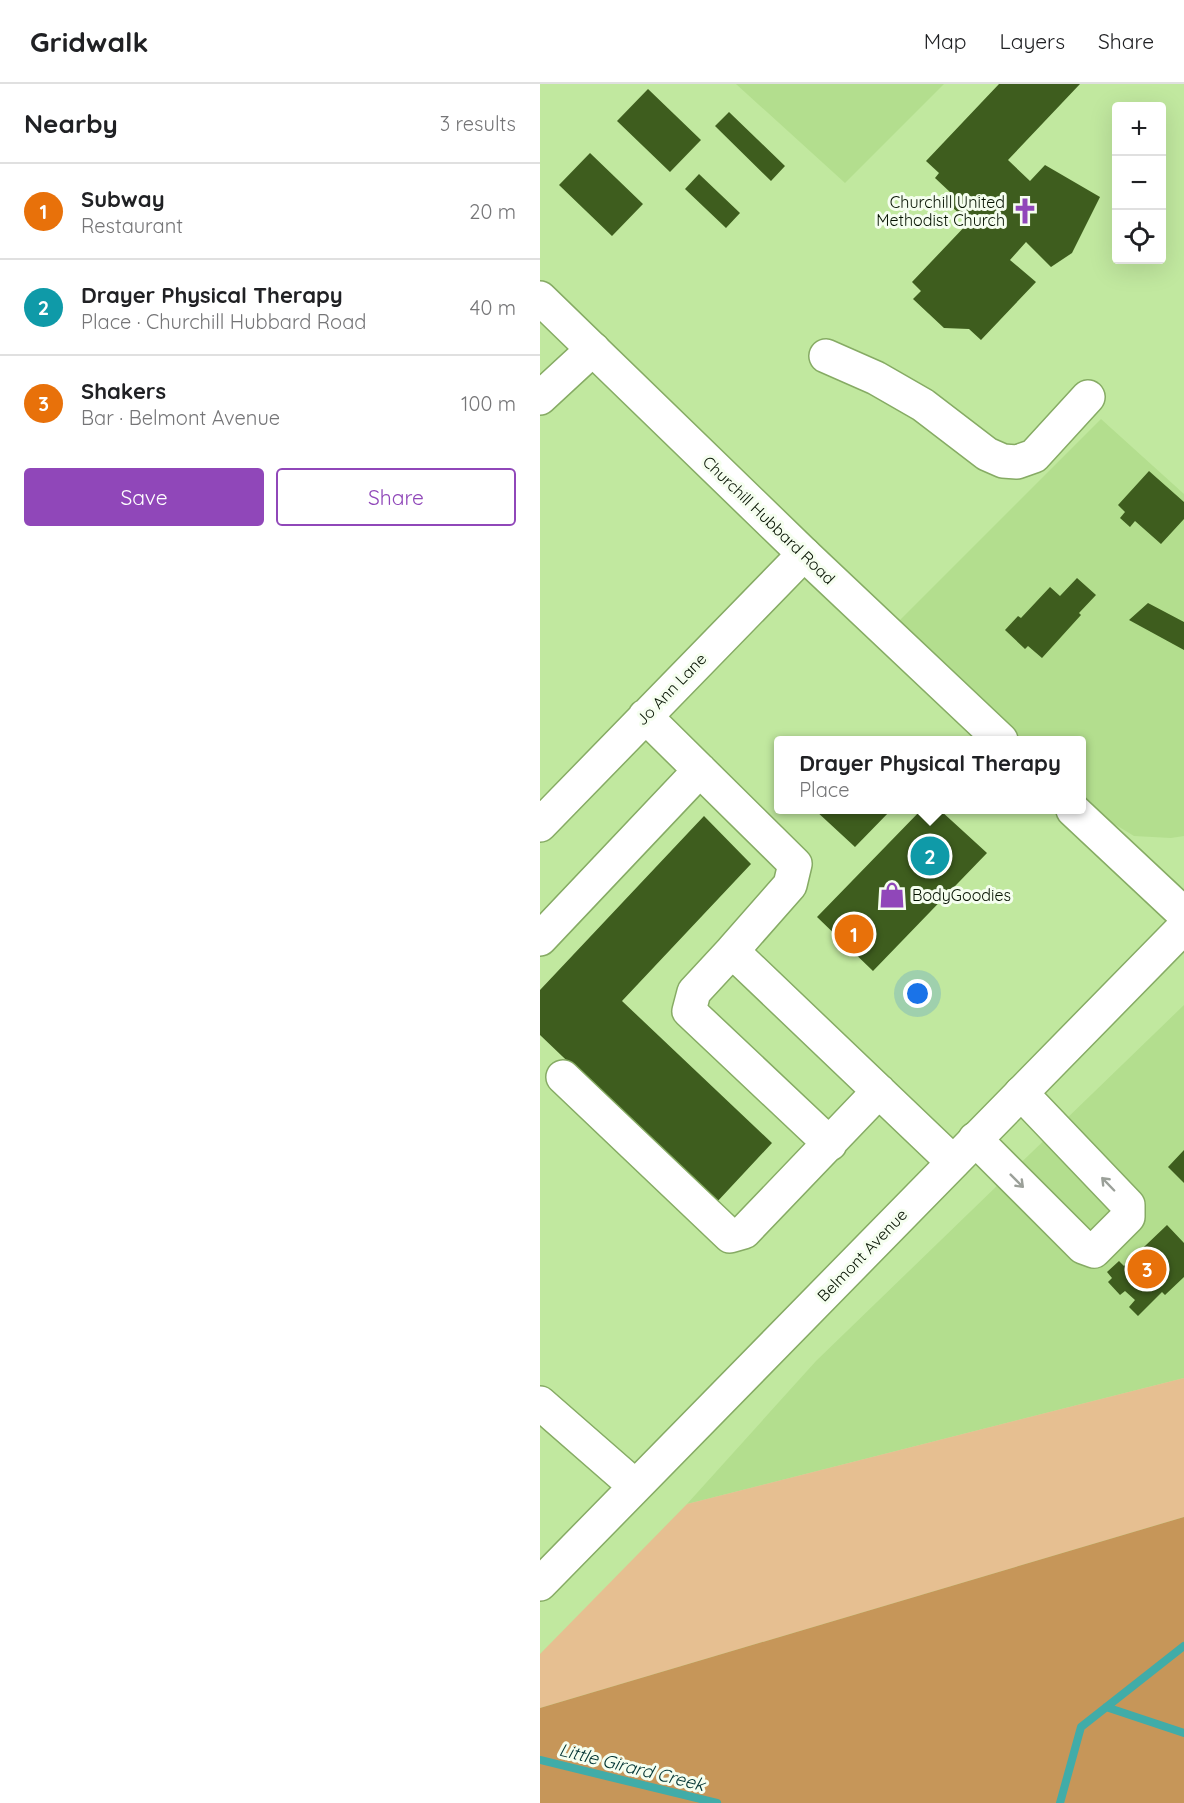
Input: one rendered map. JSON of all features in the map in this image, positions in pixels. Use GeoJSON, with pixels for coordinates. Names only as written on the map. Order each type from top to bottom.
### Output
{"type":"FeatureCollection","features":[{"type":"Feature","properties":{"kind":"main road","name":"Churchill Hubbard Road"},"geometry":{"type":"LineString","coordinates":[[540,298],[996,736]]}},
{"type":"Feature","properties":{"kind":"main road"},"geometry":{"type":"LineString","coordinates":[[540,398],[593,349]]}},
{"type":"Feature","properties":{"kind":"main road"},"geometry":{"type":"LineString","coordinates":[[826,356],[876,378],[923,405],[987,454],[1003,461],[1017,462],[1034,456],[1088,398]]}},
{"type":"Feature","properties":{"kind":"main road","name":"Jo Ann Lane"},"geometry":{"type":"LineString","coordinates":[[540,825],[804,554]]}},
{"type":"Feature","properties":{"kind":"main road"},"geometry":{"type":"LineString","coordinates":[[645,716],[795,864],[790,885],[694,992],[689,1011],[830,1144]]}},
{"type":"Feature","properties":{"kind":"main road"},"geometry":{"type":"LineString","coordinates":[[540,939],[700,770]]}},
{"type":"Feature","properties":{"kind":"main road"},"geometry":{"type":"LineString","coordinates":[[1077,814],[1184,914]]}},
{"type":"Feature","properties":{"kind":"main road","name":"Belmont Avenue"},"geometry":{"type":"LineString","coordinates":[[540,1584],[1184,927]]}},
{"type":"Feature","properties":{"kind":"main road"},"geometry":{"type":"LineString","coordinates":[[732,951],[879,1090],[964,1150],[1083,1247],[1094,1251],[1128,1217],[1128,1205],[1022,1093]]}},
{"type":"Feature","properties":{"kind":"main road"},"geometry":{"type":"LineString","coordinates":[[563,1077],[730,1236],[744,1232],[879,1090]]}},
{"type":"Feature","properties":{"kind":"main road"},"geometry":{"type":"LineString","coordinates":[[540,1403],[635,1486]]}},
{"type":"Feature","properties":{"kind":"shaded area"},"geometry":{"type":"Polygon","coordinates":[[[736,84],[944,84],[845,183],[736,84]]]}},
{"type":"Feature","properties":{"kind":"shaded area"},"geometry":{"type":"Polygon","coordinates":[[[1101,419],[1184,494],[1184,836],[1171,838],[1134,836],[1106,819],[1086,799],[1086,736],[1019,736],[898,622],[1101,419]]]}},
{"type":"Feature","properties":{"kind":"shaded area"},"geometry":{"type":"Polygon","coordinates":[[[1184,1005],[1184,1378],[687,1504],[816,1361],[1184,1005]]]}},
{"type":"Feature","properties":{"kind":"shaded area"},"geometry":{"type":"Polygon","coordinates":[[[1184,1378],[1184,1517],[540,1708],[540,1654],[687,1504],[1184,1378]]]}},
{"type":"Feature","properties":{"kind":"shaded area"},"geometry":{"type":"Polygon","coordinates":[[[1184,1517],[1184,1803],[540,1803],[540,1708],[1184,1517]]]}},
{"type":"Feature","properties":{"kind":"building","name":"Churchill United Methodist Church"},"geometry":{"type":"Polygon","coordinates":[[[999,84],[1080,84],[1008,160],[1030,181],[1045,165],[1100,197],[1072,253],[1051,267],[1026,242],[1010,260],[1036,282],[981,340],[969,329],[944,328],[913,299],[921,291],[912,282],[969,222],[944,200],[951,193],[935,178],[939,173],[926,161],[999,84]]]}},
{"type":"Feature","properties":{"kind":"building"},"geometry":{"type":"Polygon","coordinates":[[[648,89],[701,140],[670,172],[617,121],[648,89]]]}},
{"type":"Feature","properties":{"kind":"building"},"geometry":{"type":"Polygon","coordinates":[[[729,112],[785,166],[771,181],[715,126],[729,112]]]}},
{"type":"Feature","properties":{"kind":"building"},"geometry":{"type":"Polygon","coordinates":[[[590,153],[643,204],[612,236],[559,185],[590,153]]]}},
{"type":"Feature","properties":{"kind":"building"},"geometry":{"type":"Polygon","coordinates":[[[699,174],[740,213],[726,228],[685,189],[699,174]]]}},
{"type":"Feature","properties":{"kind":"building"},"geometry":{"type":"Polygon","coordinates":[[[1149,471],[1184,502],[1184,519],[1161,544],[1135,521],[1130,527],[1120,518],[1125,512],[1118,505],[1149,471]]]}},
{"type":"Feature","properties":{"kind":"building"},"geometry":{"type":"Polygon","coordinates":[[[1077,578],[1096,595],[1042,658],[1028,646],[1025,649],[1005,630],[1018,616],[1021,618],[1050,587],[1060,596],[1077,578]]]}},
{"type":"Feature","properties":{"kind":"building"},"geometry":{"type":"Polygon","coordinates":[[[1148,603],[1184,622],[1184,650],[1129,620],[1148,603]]]}},
{"type":"Feature","properties":{"kind":"building"},"geometry":{"type":"Polygon","coordinates":[[[819,814],[887,814],[855,847],[819,814]]]}},
{"type":"Feature","properties":{"kind":"building"},"geometry":{"type":"Polygon","coordinates":[[[917,814],[944,814],[987,853],[873,971],[817,917],[917,814]]]}},
{"type":"Feature","properties":{"kind":"building"},"geometry":{"type":"Polygon","coordinates":[[[704,816],[751,864],[622,1001],[772,1143],[716,1203],[540,1035],[540,990],[704,816]]]}},
{"type":"Feature","properties":{"kind":"building"},"geometry":{"type":"Polygon","coordinates":[[[1184,1150],[1184,1183],[1168,1167],[1184,1150]]]}},
{"type":"Feature","properties":{"kind":"building"},"geometry":{"type":"Polygon","coordinates":[[[1167,1225],[1184,1243],[1184,1277],[1165,1295],[1162,1292],[1138,1316],[1129,1307],[1135,1300],[1125,1291],[1120,1295],[1108,1282],[1112,1278],[1107,1272],[1119,1261],[1124,1266],[1167,1225]]]}},
{"type":"Feature","properties":{"kind":"waterway","name":"Little Girard Creek"},"geometry":{"type":"LineString","coordinates":[[1060,1803],[1081,1727],[1184,1646]]}},
{"type":"Feature","properties":{"kind":"waterway"},"geometry":{"type":"LineString","coordinates":[[1106,1707],[1184,1733]]}},
{"type":"Feature","properties":{"kind":"waterway","name":"Little Girard Creek"},"geometry":{"type":"LineString","coordinates":[[540,1760],[717,1803]]}},
{"type":"Feature","properties":{"kind":"place","name":"Churchill United Methodist Church"},"geometry":{"type":"Point","coordinates":[1025,211]}},
{"type":"Feature","properties":{"kind":"place","name":"Drayer Physical Therapy"},"geometry":{"type":"Point","coordinates":[930,856]}},
{"type":"Feature","properties":{"kind":"place","name":"BodyGoodies"},"geometry":{"type":"Point","coordinates":[892,895]}},
{"type":"Feature","properties":{"kind":"place","name":"Subway"},"geometry":{"type":"Point","coordinates":[854,934]}},
{"type":"Feature","properties":{"kind":"place","name":"Shakers"},"geometry":{"type":"Point","coordinates":[1147,1269]}}]}
